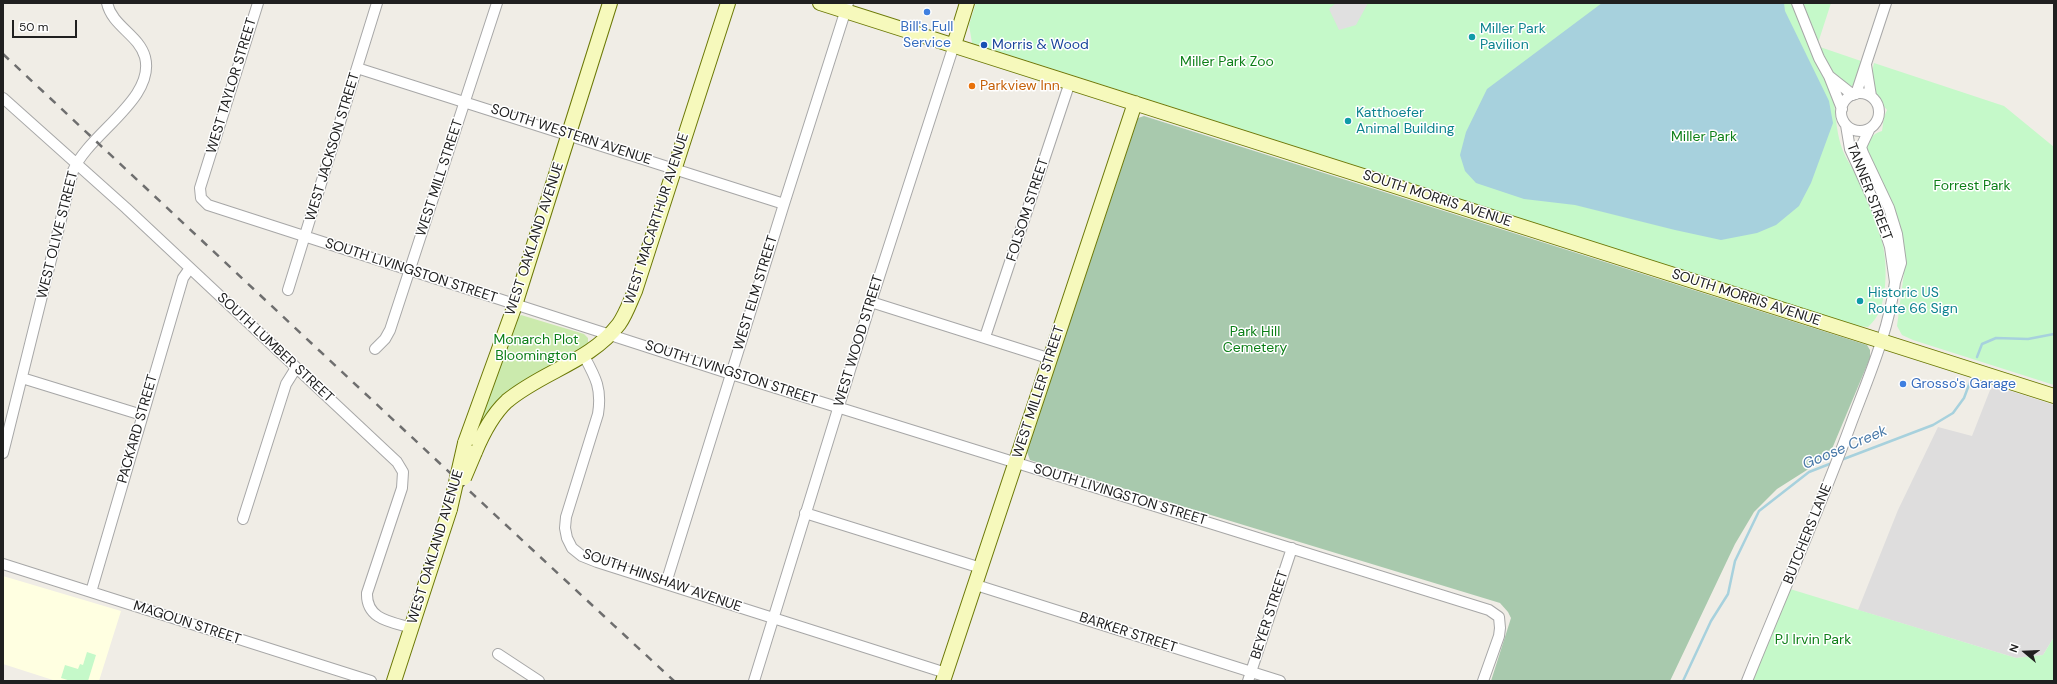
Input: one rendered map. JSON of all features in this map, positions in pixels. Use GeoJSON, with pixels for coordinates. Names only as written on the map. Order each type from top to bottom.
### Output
{"type":"FeatureCollection","features":[{"type":"Feature","properties":{"kind":"main road","name":"WEST OAKLAND AVENUE"},"geometry":{"type":"LineString","coordinates":[[470,448],[610,3]]}},
{"type":"Feature","properties":{"kind":"main road","name":"WEST MACARTHUR AVENUE"},"geometry":{"type":"LineString","coordinates":[[450,509],[470,448],[481,436],[492,418],[506,402],[526,388],[584,356],[609,335],[620,323],[630,302],[728,3]]}},
{"type":"Feature","properties":{"kind":"main road","name":"SOUTH MORRIS AVENUE"},"geometry":{"type":"LineString","coordinates":[[820,3],[847,7],[954,45],[2054,396]]}},
{"type":"Feature","properties":{"kind":"main road","name":"WEST WOOD STREET"},"geometry":{"type":"LineString","coordinates":[[954,45],[967,3]]}},
{"type":"Feature","properties":{"kind":"main road","name":"WEST MILLER STREET"},"geometry":{"type":"LineString","coordinates":[[945,677],[1135,103]]}},
{"type":"Feature","properties":{"kind":"main road","name":"WEST OAKLAND AVENUE"},"geometry":{"type":"LineString","coordinates":[[394,681],[450,509]]}},
{"type":"Feature","properties":{"kind":"street","name":"WEST OLIVE STREET"},"geometry":{"type":"LineString","coordinates":[[3,453],[76,163],[138,94],[146,74],[145,57],[141,47],[114,19],[107,3]]}},
{"type":"Feature","properties":{"kind":"street","name":"WEST TAYLOR STREET"},"geometry":{"type":"LineString","coordinates":[[207,168],[258,3]]}},
{"type":"Feature","properties":{"kind":"street","name":"WEST JACKSON STREET"},"geometry":{"type":"LineString","coordinates":[[288,290],[377,3]]}},
{"type":"Feature","properties":{"kind":"street","name":"WEST MILL STREET"},"geometry":{"type":"LineString","coordinates":[[375,349],[386,339],[390,330],[497,3]]}},
{"type":"Feature","properties":{"kind":"street"},"geometry":{"type":"LineString","coordinates":[[1797,3],[1819,58],[1830,76],[1842,109],[1843,120],[1846,125],[1856,131],[1868,130],[1876,123],[1880,112],[1879,106],[1871,96],[1866,65]]}},
{"type":"Feature","properties":{"kind":"street"},"geometry":{"type":"LineString","coordinates":[[1842,109],[1845,100],[1854,94],[1859,78],[1866,65],[1886,3]]}},
{"type":"Feature","properties":{"kind":"street","name":"WEST ELM STREET"},"geometry":{"type":"LineString","coordinates":[[666,583],[847,7]]}},
{"type":"Feature","properties":{"kind":"street","name":"WEST WOOD STREET"},"geometry":{"type":"LineString","coordinates":[[754,681],[838,406],[954,45]]}},
{"type":"Feature","properties":{"kind":"street","name":"SOUTH WESTERN AVENUE"},"geometry":{"type":"LineString","coordinates":[[357,68],[784,204]]}},
{"type":"Feature","properties":{"kind":"street"},"geometry":{"type":"LineString","coordinates":[[1830,76],[1854,94],[1871,96]]}},
{"type":"Feature","properties":{"kind":"street","name":"FOLSOM STREET"},"geometry":{"type":"LineString","coordinates":[[985,337],[1070,82]]}},
{"type":"Feature","properties":{"kind":"street","name":"SOUTH LUMBER STREET"},"geometry":{"type":"LineString","coordinates":[[3,98],[190,268],[400,466],[403,475],[402,488],[367,593],[367,600],[372,613],[377,617],[412,628]]}},
{"type":"Feature","properties":{"kind":"street","name":"TANNER STREET"},"geometry":{"type":"LineString","coordinates":[[1846,125],[1850,149],[1879,213],[1890,247],[1895,282]]}},
{"type":"Feature","properties":{"kind":"street","name":"TANNER STREET"},"geometry":{"type":"LineString","coordinates":[[1868,130],[1862,147],[1862,153],[1889,208],[1897,234],[1901,263],[1895,282],[1882,340]]}},
{"type":"Feature","properties":{"kind":"street","name":"SOUTH LIVINGSTON STREET"},"geometry":{"type":"LineString","coordinates":[[207,168],[200,192],[201,198],[205,203],[731,374],[838,406],[1489,610],[1499,617],[1500,628],[1499,636],[1483,681]]}},
{"type":"Feature","properties":{"kind":"street","name":"PACKARD STREET"},"geometry":{"type":"LineString","coordinates":[[91,592],[183,278],[190,268]]}},
{"type":"Feature","properties":{"kind":"street"},"geometry":{"type":"LineString","coordinates":[[871,302],[1051,359]]}},
{"type":"Feature","properties":{"kind":"street","name":"BUTCHERS LANE"},"geometry":{"type":"LineString","coordinates":[[1747,681],[1807,539],[1840,455],[1882,340]]}},
{"type":"Feature","properties":{"kind":"street","name":"SOUTH HINSHAW AVENUE"},"geometry":{"type":"LineString","coordinates":[[584,356],[600,390],[600,402],[598,414],[566,517],[565,528],[567,538],[572,548],[582,556],[945,677]]}},
{"type":"Feature","properties":{"kind":"street"},"geometry":{"type":"LineString","coordinates":[[243,519],[286,384],[296,368]]}},
{"type":"Feature","properties":{"kind":"street"},"geometry":{"type":"LineString","coordinates":[[22,378],[142,415]]}},
{"type":"Feature","properties":{"kind":"street"},"geometry":{"type":"LineString","coordinates":[[805,513],[981,568]]}},
{"type":"Feature","properties":{"kind":"street","name":"BEYER STREET"},"geometry":{"type":"LineString","coordinates":[[1249,676],[1292,548]]}},
{"type":"Feature","properties":{"kind":"street","name":"MAGOUN STREET"},"geometry":{"type":"LineString","coordinates":[[3,564],[371,681]]}},
{"type":"Feature","properties":{"kind":"street","name":"BARKER STREET"},"geometry":{"type":"LineString","coordinates":[[976,585],[1249,676],[1280,681]]}},
{"type":"Feature","properties":{"kind":"street"},"geometry":{"type":"LineString","coordinates":[[498,654],[539,681]]}},
{"type":"Feature","properties":{"kind":"shaded area"},"geometry":{"type":"Polygon","coordinates":[[[1336,3],[1368,3],[1356,25],[1339,30],[1329,9],[1336,3]]]}},
{"type":"Feature","properties":{"kind":"shaded area"},"geometry":{"type":"Polygon","coordinates":[[[1992,385],[2054,405],[2054,637],[2043,655],[2016,658],[1858,610],[1898,510],[1938,427],[1972,436],[1992,385]]]}},
{"type":"Feature","properties":{"kind":"shaded area"},"geometry":{"type":"Polygon","coordinates":[[[3,576],[121,611],[99,681],[56,681],[3,664],[3,576]]]}},
{"type":"Feature","properties":{"kind":"green space","name":"Miller Park"},"geometry":{"type":"Polygon","coordinates":[[[976,3],[1831,3],[1818,43],[1820,47],[1861,61],[1854,84],[1834,103],[1839,139],[1844,154],[1869,202],[1879,228],[1885,256],[1886,271],[1881,308],[1876,318],[1868,327],[1857,326],[972,43],[969,25],[976,3]]]}},
{"type":"Feature","properties":{"kind":"green space","name":"Forrest Park"},"geometry":{"type":"Polygon","coordinates":[[[1874,63],[2004,106],[2054,147],[2054,385],[1913,340],[1902,335],[1897,326],[1904,273],[1902,243],[1866,150],[1871,138],[1882,131],[1884,117],[1887,110],[1876,94],[1874,88],[1872,76],[1874,63]]]}},
{"type":"Feature","properties":{"kind":"green space","name":"Park Hill Cemetery"},"geometry":{"type":"Polygon","coordinates":[[[1144,116],[1867,345],[1870,350],[1870,358],[1829,456],[1777,489],[1754,512],[1735,544],[1670,681],[1491,681],[1511,618],[1500,603],[1030,460],[1027,452],[1138,118],[1144,116]]]}},
{"type":"Feature","properties":{"kind":"green space","name":"Monarch Plot Bloomington"},"geometry":{"type":"Polygon","coordinates":[[[521,315],[584,334],[588,338],[588,343],[484,419],[477,430],[476,429],[516,320],[521,315]]]}},
{"type":"Feature","properties":{"kind":"green space","name":"PJ Irvin Park"},"geometry":{"type":"Polygon","coordinates":[[[1790,589],[2016,658],[2043,655],[2054,637],[2054,681],[1752,681],[1790,589]]]}},
{"type":"Feature","properties":{"kind":"green space"},"geometry":{"type":"Polygon","coordinates":[[[87,652],[96,655],[88,681],[71,681],[61,678],[65,665],[78,669],[80,664],[83,665],[87,652]]]}},
{"type":"Feature","properties":{"kind":"water"},"geometry":{"type":"Polygon","coordinates":[[[1602,3],[1784,3],[1785,11],[1829,101],[1833,123],[1811,183],[1799,206],[1776,225],[1757,233],[1721,240],[1575,205],[1524,199],[1476,183],[1465,171],[1460,155],[1466,132],[1487,89],[1602,3]]]}},
{"type":"Feature","properties":{"kind":"waterway","name":"Goose Creek"},"geometry":{"type":"LineString","coordinates":[[1977,357],[1982,344],[1996,338],[2028,339],[2054,334]]}},
{"type":"Feature","properties":{"kind":"waterway","name":"Goose Creek"},"geometry":{"type":"LineString","coordinates":[[1841,460],[1933,425],[1953,413],[1964,398],[1970,382]]}},
{"type":"Feature","properties":{"kind":"waterway","name":"Goose Creek"},"geometry":{"type":"LineString","coordinates":[[1683,681],[1711,621],[1728,594],[1735,561],[1759,511],[1809,472],[1832,463]]}},
{"type":"Feature","properties":{"kind":"railway"},"geometry":{"type":"LineString","coordinates":[[3,54],[674,681]]}},
{"type":"Feature","properties":{"kind":"place","name":"Bill's Full Service"},"geometry":{"type":"Point","coordinates":[927,12]}},
{"type":"Feature","properties":{"kind":"place","name":"Miller Park Pavilion"},"geometry":{"type":"Point","coordinates":[1472,37]}},
{"type":"Feature","properties":{"kind":"place","name":"Morris & Wood"},"geometry":{"type":"Point","coordinates":[984,45]}},
{"type":"Feature","properties":{"kind":"place","name":"Parkview Inn"},"geometry":{"type":"Point","coordinates":[972,86]}},
{"type":"Feature","properties":{"kind":"place","name":"Katthoefer Animal Building"},"geometry":{"type":"Point","coordinates":[1348,121]}},
{"type":"Feature","properties":{"kind":"place","name":"Historic US Route 66 Sign"},"geometry":{"type":"Point","coordinates":[1860,301]}},
{"type":"Feature","properties":{"kind":"place","name":"Grosso's Garage"},"geometry":{"type":"Point","coordinates":[1903,384]}},
{"type":"Feature","properties":{"kind":"park label","name":"Miller Park Zoo"},"geometry":{"type":"Point","coordinates":[1227,62]}}]}
